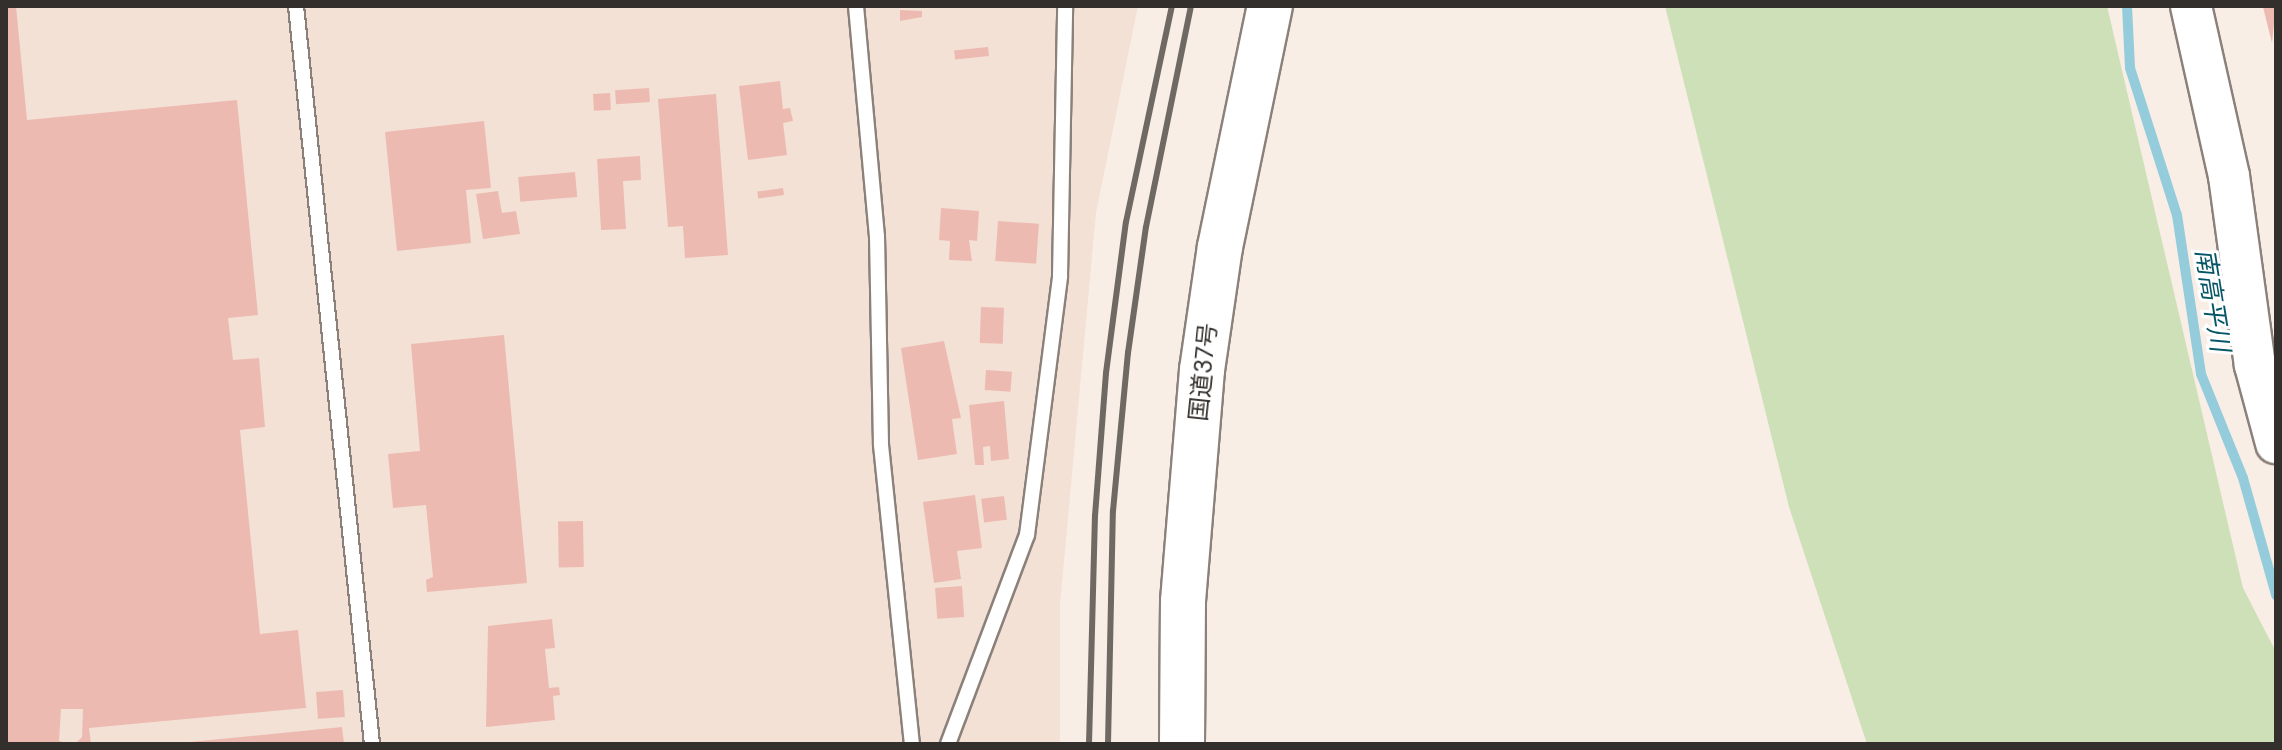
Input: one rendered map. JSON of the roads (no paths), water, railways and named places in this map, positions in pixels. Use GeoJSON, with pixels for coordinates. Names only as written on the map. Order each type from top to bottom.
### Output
{"type":"FeatureCollection","features":[{"type":"Feature","properties":{"kind":"highway","name":"国道37号"},"geometry":{"type":"LineString","coordinates":[[1182,744],[1183,601],[1202,370],[1223,232],[1270,6]]}},
{"type":"Feature","properties":{"kind":"street"},"geometry":{"type":"LineString","coordinates":[[2191,6],[2229,176],[2255,365],[2276,443]]}},
{"type":"Feature","properties":{"kind":"lane"},"geometry":{"type":"LineString","coordinates":[[296,6],[372,744]]}},
{"type":"Feature","properties":{"kind":"lane"},"geometry":{"type":"LineString","coordinates":[[856,6],[877,236],[881,445],[912,744]]}},
{"type":"Feature","properties":{"kind":"lane"},"geometry":{"type":"LineString","coordinates":[[948,744],[1027,535],[1040,457],[1060,276],[1065,6]]}},
{"type":"Feature","properties":{"kind":"waterway","name":"南高平川"},"geometry":{"type":"LineString","coordinates":[[2127,6],[2130,68],[2177,215],[2201,374],[2243,478],[2276,595]]}},
{"type":"Feature","properties":{"kind":"railway"},"geometry":{"type":"LineString","coordinates":[[1089,744],[1095,516],[1106,373],[1126,222],[1172,6]]}},
{"type":"Feature","properties":{"kind":"railway"},"geometry":{"type":"LineString","coordinates":[[1108,744],[1113,511],[1128,353],[1146,227],[1191,6]]}}]}
